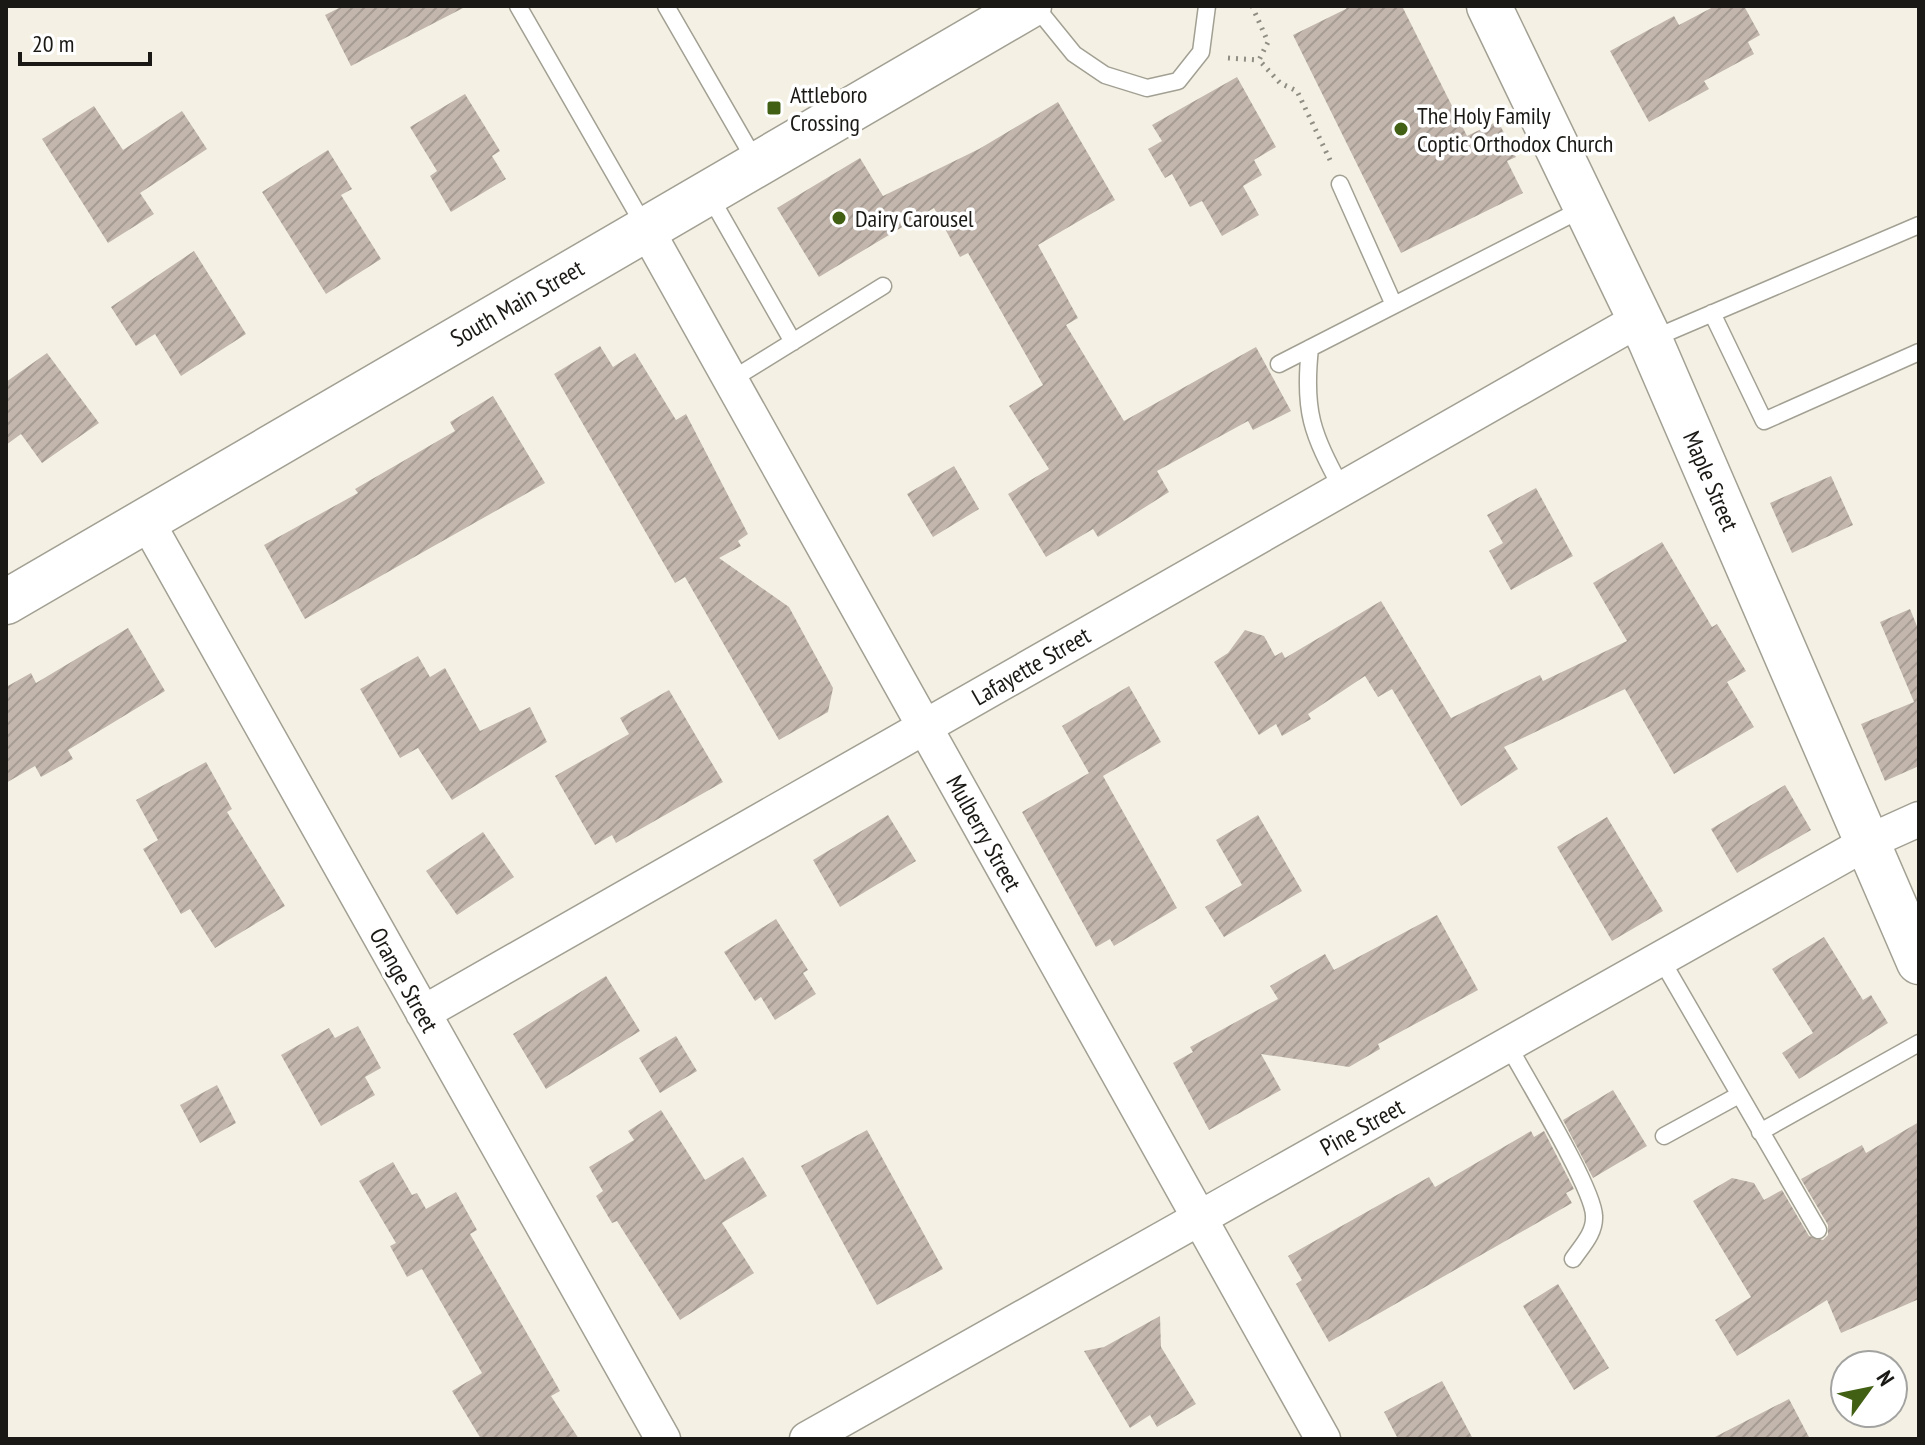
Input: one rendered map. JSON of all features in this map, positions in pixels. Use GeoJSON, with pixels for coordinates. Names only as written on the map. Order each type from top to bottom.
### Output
{"type":"FeatureCollection","features":[{"type":"Feature","properties":{"kind":"main road","name":"South Main Street"},"geometry":{"type":"LineString","coordinates":[[6,602],[645,227],[1032,6]]}},
{"type":"Feature","properties":{"kind":"main road","name":"Maple Street"},"geometry":{"type":"LineString","coordinates":[[1489,6],[1645,330],[1919,962]]}},
{"type":"Feature","properties":{"kind":"street","name":"Mulberry Street"},"geometry":{"type":"LineString","coordinates":[[645,227],[1323,1439]]}},
{"type":"Feature","properties":{"kind":"street","name":"Lafayette Street"},"geometry":{"type":"LineString","coordinates":[[423,1013],[1342,489],[1645,330]]}},
{"type":"Feature","properties":{"kind":"street","name":"Orange Street"},"geometry":{"type":"LineString","coordinates":[[146,520],[663,1439]]}},
{"type":"Feature","properties":{"kind":"street","name":"Pine Street"},"geometry":{"type":"LineString","coordinates":[[807,1439],[1868,842],[1919,819]]}},
{"type":"Feature","properties":{"kind":"lane"},"geometry":{"type":"LineString","coordinates":[[518,6],[645,227]]}},
{"type":"Feature","properties":{"kind":"lane"},"geometry":{"type":"LineString","coordinates":[[666,6],[757,163]]}},
{"type":"Feature","properties":{"kind":"lane"},"geometry":{"type":"LineString","coordinates":[[1032,6],[1074,54],[1105,75],[1147,88],[1178,81],[1201,52],[1207,6]]}},
{"type":"Feature","properties":{"kind":"lane"},"geometry":{"type":"LineString","coordinates":[[1340,184],[1394,305]]}},
{"type":"Feature","properties":{"kind":"lane"},"geometry":{"type":"LineString","coordinates":[[707,191],[793,342]]}},
{"type":"Feature","properties":{"kind":"lane"},"geometry":{"type":"LineString","coordinates":[[1279,364],[1587,206]]}},
{"type":"Feature","properties":{"kind":"lane"},"geometry":{"type":"LineString","coordinates":[[1645,330],[1712,313],[1919,225]]}},
{"type":"Feature","properties":{"kind":"lane"},"geometry":{"type":"LineString","coordinates":[[731,380],[883,286]]}},
{"type":"Feature","properties":{"kind":"lane"},"geometry":{"type":"LineString","coordinates":[[1712,313],[1764,421],[1919,352]]}},
{"type":"Feature","properties":{"kind":"lane"},"geometry":{"type":"LineString","coordinates":[[1310,348],[1309,414],[1320,447],[1342,489]]}},
{"type":"Feature","properties":{"kind":"lane"},"geometry":{"type":"LineString","coordinates":[[1661,959],[1818,1230]]}},
{"type":"Feature","properties":{"kind":"lane"},"geometry":{"type":"LineString","coordinates":[[1760,1132],[1919,1043]]}},
{"type":"Feature","properties":{"kind":"lane"},"geometry":{"type":"LineString","coordinates":[[1508,1045],[1575,1167],[1595,1214],[1591,1234],[1573,1259]]}},
{"type":"Feature","properties":{"kind":"lane"},"geometry":{"type":"LineString","coordinates":[[1664,1136],[1739,1095]]}},
{"type":"Feature","properties":{"kind":"path"},"geometry":{"type":"LineString","coordinates":[[1252,6],[1268,42],[1259,60],[1280,83],[1297,91],[1312,115],[1340,184]]}},
{"type":"Feature","properties":{"kind":"building"},"geometry":{"type":"Polygon","coordinates":[[[343,6],[467,6],[351,66],[325,15],[343,6]]]}},
{"type":"Feature","properties":{"kind":"building","name":"The Holy Family Coptic Orthodox Church"},"geometry":{"type":"Polygon","coordinates":[[[1352,6],[1402,6],[1467,136],[1498,121],[1516,157],[1507,161],[1523,193],[1401,253],[1293,35],[1352,6]]]}},
{"type":"Feature","properties":{"kind":"building"},"geometry":{"type":"Polygon","coordinates":[[[1715,6],[1744,6],[1760,35],[1748,42],[1754,54],[1704,81],[1709,89],[1649,122],[1610,51],[1674,16],[1679,25],[1715,6]]]}},
{"type":"Feature","properties":{"kind":"building"},"geometry":{"type":"Polygon","coordinates":[[[1237,77],[1276,147],[1254,160],[1262,175],[1243,186],[1259,215],[1222,236],[1202,201],[1190,207],[1172,174],[1165,178],[1148,149],[1162,141],[1152,125],[1237,77]]]}},
{"type":"Feature","properties":{"kind":"building"},"geometry":{"type":"Polygon","coordinates":[[[465,94],[500,151],[492,156],[506,179],[451,212],[430,176],[437,171],[410,127],[465,94]]]}},
{"type":"Feature","properties":{"kind":"building"},"geometry":{"type":"Polygon","coordinates":[[[1058,102],[1115,200],[1038,245],[1078,318],[1066,325],[1124,421],[1256,347],[1291,411],[1253,430],[1248,421],[1157,471],[1169,492],[1098,537],[1093,529],[1046,557],[1008,494],[1049,469],[1009,406],[1043,385],[968,253],[960,257],[934,208],[819,277],[777,208],[860,158],[883,196],[979,149],[1058,102]]]}},
{"type":"Feature","properties":{"kind":"building"},"geometry":{"type":"Polygon","coordinates":[[[94,106],[123,150],[182,111],[207,149],[140,193],[154,214],[108,243],[42,139],[94,106]]]}},
{"type":"Feature","properties":{"kind":"building"},"geometry":{"type":"Polygon","coordinates":[[[328,150],[352,189],[341,195],[381,259],[326,294],[262,192],[328,150]]]}},
{"type":"Feature","properties":{"kind":"building"},"geometry":{"type":"Polygon","coordinates":[[[194,251],[246,334],[181,376],[155,334],[136,346],[111,307],[194,251]]]}},
{"type":"Feature","properties":{"kind":"building"},"geometry":{"type":"Polygon","coordinates":[[[600,346],[613,367],[635,353],[676,420],[686,414],[748,534],[738,541],[741,546],[719,558],[789,607],[833,688],[828,712],[779,740],[685,577],[675,583],[554,374],[600,346]]]}},
{"type":"Feature","properties":{"kind":"building"},"geometry":{"type":"Polygon","coordinates":[[[47,353],[99,423],[42,463],[21,434],[6,445],[6,382],[47,353]]]}},
{"type":"Feature","properties":{"kind":"building"},"geometry":{"type":"Polygon","coordinates":[[[493,396],[545,483],[305,619],[264,545],[358,493],[355,489],[455,431],[450,422],[493,396]]]}},
{"type":"Feature","properties":{"kind":"building"},"geometry":{"type":"Polygon","coordinates":[[[954,466],[979,509],[933,537],[907,494],[954,466]]]}},
{"type":"Feature","properties":{"kind":"building"},"geometry":{"type":"Polygon","coordinates":[[[1831,476],[1853,525],[1792,553],[1770,503],[1831,476]]]}},
{"type":"Feature","properties":{"kind":"building"},"geometry":{"type":"Polygon","coordinates":[[[1536,488],[1573,556],[1511,590],[1489,551],[1503,543],[1487,515],[1536,488]]]}},
{"type":"Feature","properties":{"kind":"building"},"geometry":{"type":"Polygon","coordinates":[[[1662,542],[1712,627],[1717,624],[1746,671],[1727,682],[1754,727],[1674,774],[1625,689],[1504,747],[1518,769],[1461,806],[1392,689],[1378,697],[1365,676],[1308,714],[1311,719],[1282,736],[1276,724],[1259,735],[1214,662],[1228,653],[1245,630],[1264,636],[1275,656],[1282,652],[1285,658],[1381,601],[1451,718],[1540,675],[1543,681],[1627,641],[1593,583],[1662,542]]]}},
{"type":"Feature","properties":{"kind":"building"},"geometry":{"type":"Polygon","coordinates":[[[1910,609],[1919,631],[1919,766],[1885,781],[1861,724],[1914,702],[1880,622],[1910,609]]]}},
{"type":"Feature","properties":{"kind":"building"},"geometry":{"type":"Polygon","coordinates":[[[128,628],[165,691],[68,750],[73,759],[41,777],[35,766],[6,783],[6,687],[31,673],[36,683],[128,628]]]}},
{"type":"Feature","properties":{"kind":"building"},"geometry":{"type":"Polygon","coordinates":[[[418,656],[430,677],[445,668],[480,731],[530,707],[547,742],[452,800],[418,748],[400,758],[360,689],[418,656]]]}},
{"type":"Feature","properties":{"kind":"building"},"geometry":{"type":"Polygon","coordinates":[[[1129,686],[1161,742],[1103,776],[1177,908],[1114,946],[1110,939],[1096,947],[1022,812],[1089,773],[1062,726],[1129,686]]]}},
{"type":"Feature","properties":{"kind":"building"},"geometry":{"type":"Polygon","coordinates":[[[669,690],[723,782],[616,843],[612,835],[595,845],[555,776],[629,734],[620,718],[669,690]]]}},
{"type":"Feature","properties":{"kind":"building"},"geometry":{"type":"Polygon","coordinates":[[[206,762],[232,809],[227,812],[285,906],[215,948],[190,909],[181,914],[143,849],[158,840],[136,800],[206,762]]]}},
{"type":"Feature","properties":{"kind":"building"},"geometry":{"type":"Polygon","coordinates":[[[1785,785],[1811,830],[1737,873],[1711,829],[1785,785]]]}},
{"type":"Feature","properties":{"kind":"building"},"geometry":{"type":"Polygon","coordinates":[[[888,815],[916,861],[840,907],[813,860],[888,815]]]}},
{"type":"Feature","properties":{"kind":"building"},"geometry":{"type":"Polygon","coordinates":[[[1258,815],[1302,891],[1224,937],[1205,907],[1242,885],[1216,840],[1258,815]]]}},
{"type":"Feature","properties":{"kind":"building"},"geometry":{"type":"Polygon","coordinates":[[[1607,817],[1663,911],[1612,941],[1557,847],[1607,817]]]}},
{"type":"Feature","properties":{"kind":"building"},"geometry":{"type":"Polygon","coordinates":[[[483,832],[514,877],[457,915],[426,871],[483,832]]]}},
{"type":"Feature","properties":{"kind":"building"},"geometry":{"type":"Polygon","coordinates":[[[1437,915],[1478,990],[1378,1044],[1380,1049],[1349,1067],[1261,1054],[1281,1090],[1209,1130],[1173,1063],[1193,1052],[1190,1047],[1278,999],[1270,986],[1325,954],[1334,970],[1437,915]]]}},
{"type":"Feature","properties":{"kind":"building"},"geometry":{"type":"Polygon","coordinates":[[[776,919],[808,970],[803,973],[816,994],[775,1020],[761,997],[755,1001],[724,952],[776,919]]]}},
{"type":"Feature","properties":{"kind":"building"},"geometry":{"type":"Polygon","coordinates":[[[1824,937],[1863,1000],[1871,995],[1888,1023],[1799,1079],[1782,1053],[1813,1033],[1772,969],[1824,937]]]}},
{"type":"Feature","properties":{"kind":"building"},"geometry":{"type":"Polygon","coordinates":[[[606,976],[640,1031],[546,1089],[513,1034],[606,976]]]}},
{"type":"Feature","properties":{"kind":"building"},"geometry":{"type":"Polygon","coordinates":[[[358,1026],[381,1068],[365,1077],[375,1095],[321,1126],[281,1055],[329,1028],[335,1038],[358,1026]]]}},
{"type":"Feature","properties":{"kind":"building"},"geometry":{"type":"Polygon","coordinates":[[[676,1036],[697,1071],[660,1093],[639,1058],[676,1036]]]}},
{"type":"Feature","properties":{"kind":"building"},"geometry":{"type":"Polygon","coordinates":[[[217,1085],[236,1123],[200,1143],[180,1105],[217,1085]]]}},
{"type":"Feature","properties":{"kind":"building"},"geometry":{"type":"Polygon","coordinates":[[[1613,1090],[1647,1146],[1593,1178],[1563,1120],[1613,1090]]]}},
{"type":"Feature","properties":{"kind":"building"},"geometry":{"type":"Polygon","coordinates":[[[661,1110],[705,1180],[743,1157],[767,1196],[722,1223],[754,1273],[680,1320],[617,1221],[612,1223],[596,1196],[603,1191],[589,1167],[634,1140],[628,1131],[661,1110]]]}},
{"type":"Feature","properties":{"kind":"building"},"geometry":{"type":"Polygon","coordinates":[[[1919,1122],[1919,1299],[1841,1333],[1827,1300],[1737,1356],[1715,1320],[1751,1297],[1693,1201],[1732,1178],[1754,1183],[1764,1200],[1782,1190],[1809,1236],[1823,1240],[1828,1235],[1828,1225],[1801,1179],[1862,1145],[1866,1153],[1919,1122]]]}},
{"type":"Feature","properties":{"kind":"building"},"geometry":{"type":"Polygon","coordinates":[[[867,1130],[943,1269],[877,1305],[801,1166],[867,1130]]]}},
{"type":"Feature","properties":{"kind":"building"},"geometry":{"type":"Polygon","coordinates":[[[1531,1131],[1534,1137],[1544,1131],[1574,1189],[1566,1193],[1572,1203],[1329,1342],[1296,1284],[1302,1280],[1288,1256],[1429,1177],[1435,1187],[1531,1131]]]}},
{"type":"Feature","properties":{"kind":"building"},"geometry":{"type":"Polygon","coordinates":[[[393,1162],[412,1195],[417,1193],[426,1209],[456,1192],[477,1230],[470,1234],[560,1391],[551,1396],[579,1439],[481,1439],[452,1391],[482,1373],[422,1269],[407,1277],[390,1246],[396,1243],[359,1181],[393,1162]]]}},
{"type":"Feature","properties":{"kind":"building"},"geometry":{"type":"Polygon","coordinates":[[[1558,1284],[1609,1368],[1574,1390],[1523,1306],[1558,1284]]]}},
{"type":"Feature","properties":{"kind":"building"},"geometry":{"type":"Polygon","coordinates":[[[1160,1316],[1161,1347],[1196,1404],[1157,1427],[1150,1415],[1130,1428],[1084,1351],[1104,1347],[1160,1316]]]}},
{"type":"Feature","properties":{"kind":"building"},"geometry":{"type":"Polygon","coordinates":[[[1442,1381],[1473,1439],[1398,1439],[1384,1412],[1442,1381]]]}},
{"type":"Feature","properties":{"kind":"building"},"geometry":{"type":"Polygon","coordinates":[[[1789,1399],[1810,1439],[1711,1439],[1789,1399]]]}},
{"type":"Feature","properties":{"kind":"place","name":"Attleboro Crossing"},"geometry":{"type":"Point","coordinates":[774,108]}},
{"type":"Feature","properties":{"kind":"place","name":"The Holy Family Coptic Orthodox Church"},"geometry":{"type":"Point","coordinates":[1401,129]}},
{"type":"Feature","properties":{"kind":"place","name":"Dairy Carousel"},"geometry":{"type":"Point","coordinates":[839,218]}}]}
